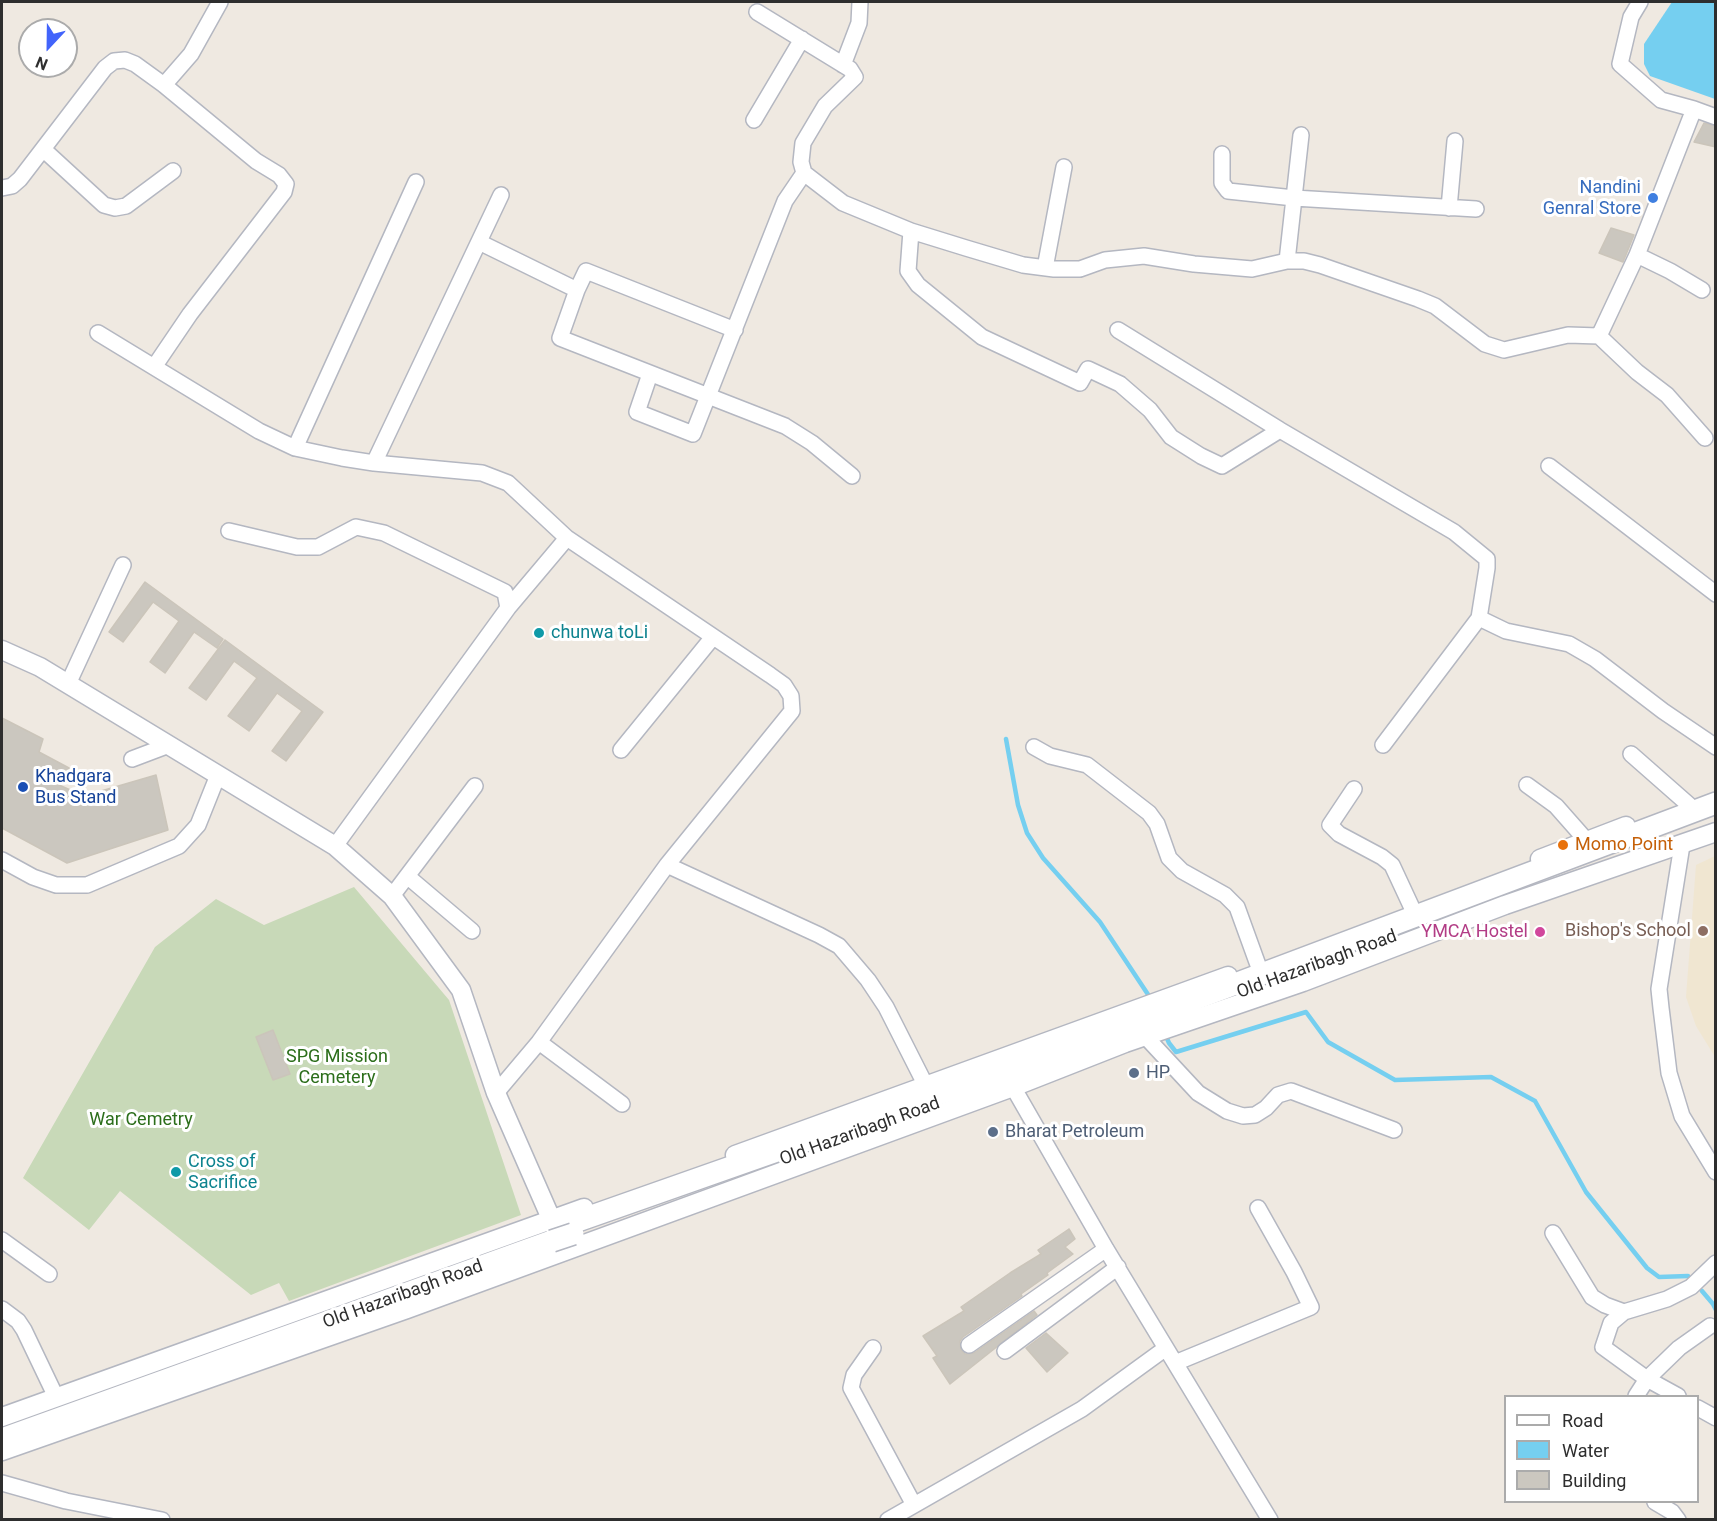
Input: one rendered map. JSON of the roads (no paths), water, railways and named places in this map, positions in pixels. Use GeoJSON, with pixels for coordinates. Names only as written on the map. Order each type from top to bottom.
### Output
{"type":"FeatureCollection","features":[{"type":"Feature","properties":{"kind":"main road","name":"Old Hazaribagh Road"},"geometry":{"type":"LineString","coordinates":[[2,1439],[560,1234],[1009,1080],[1158,1019],[1716,803]]}},
{"type":"Feature","properties":{"kind":"main road","name":"Old Hazaribagh Road"},"geometry":{"type":"LineString","coordinates":[[1158,1019],[1419,928],[1716,815]]}},
{"type":"Feature","properties":{"kind":"main road","name":"Old Hazaribagh Road"},"geometry":{"type":"LineString","coordinates":[[2,1428],[463,1264],[560,1234]]}},
{"type":"Feature","properties":{"kind":"street"},"geometry":{"type":"LineString","coordinates":[[164,85],[191,54],[220,2]]}},
{"type":"Feature","properties":{"kind":"street"},"geometry":{"type":"LineString","coordinates":[[843,65],[859,23],[860,2]]}},
{"type":"Feature","properties":{"kind":"street"},"geometry":{"type":"LineString","coordinates":[[1640,2],[1631,17],[1620,64],[1661,100],[1716,117]]}},
{"type":"Feature","properties":{"kind":"street"},"geometry":{"type":"LineString","coordinates":[[757,12],[850,69],[855,77],[825,106],[803,143],[801,162],[804,173],[843,203],[911,231],[1023,265],[1046,268],[1080,269],[1105,260],[1144,256],[1194,264],[1252,269],[1287,261],[1304,261],[1435,306],[1485,344],[1504,350],[1568,335],[1599,336],[1637,372],[1667,395],[1705,438]]}},
{"type":"Feature","properties":{"kind":"street"},"geometry":{"type":"LineString","coordinates":[[754,120],[802,39]]}},
{"type":"Feature","properties":{"kind":"street"},"geometry":{"type":"LineString","coordinates":[[2,188],[12,186],[20,179],[105,68],[114,61],[125,60],[135,63],[164,85],[256,161],[279,176],[286,184],[284,192],[190,314],[154,367]]}},
{"type":"Feature","properties":{"kind":"street"},"geometry":{"type":"LineString","coordinates":[[1599,336],[1637,255],[1694,109]]}},
{"type":"Feature","properties":{"kind":"street"},"geometry":{"type":"LineString","coordinates":[[1287,261],[1301,135]]}},
{"type":"Feature","properties":{"kind":"street"},"geometry":{"type":"LineString","coordinates":[[1449,208],[1455,141]]}},
{"type":"Feature","properties":{"kind":"street"},"geometry":{"type":"LineString","coordinates":[[44,149],[104,205],[116,208],[126,206],[173,171]]}},
{"type":"Feature","properties":{"kind":"street"},"geometry":{"type":"LineString","coordinates":[[1222,154],[1222,183],[1228,191],[1294,198],[1476,209]]}},
{"type":"Feature","properties":{"kind":"street"},"geometry":{"type":"LineString","coordinates":[[1046,268],[1064,167]]}},
{"type":"Feature","properties":{"kind":"street"},"geometry":{"type":"LineString","coordinates":[[650,374],[637,412],[693,434],[785,201],[804,173]]}},
{"type":"Feature","properties":{"kind":"street"},"geometry":{"type":"LineString","coordinates":[[295,448],[416,182]]}},
{"type":"Feature","properties":{"kind":"street"},"geometry":{"type":"LineString","coordinates":[[374,463],[501,195]]}},
{"type":"Feature","properties":{"kind":"street"},"geometry":{"type":"LineString","coordinates":[[911,231],[908,271],[918,285],[982,337],[1080,383],[1088,369],[1120,384],[1149,410],[1171,437],[1201,456],[1222,466],[1280,430]]}},
{"type":"Feature","properties":{"kind":"street"},"geometry":{"type":"LineString","coordinates":[[479,242],[577,290]]}},
{"type":"Feature","properties":{"kind":"street"},"geometry":{"type":"LineString","coordinates":[[1637,255],[1702,290]]}},
{"type":"Feature","properties":{"kind":"street"},"geometry":{"type":"LineString","coordinates":[[735,330],[586,271],[560,338],[786,426],[812,443],[852,476]]}},
{"type":"Feature","properties":{"kind":"street"},"geometry":{"type":"LineString","coordinates":[[1118,330],[1280,430],[1454,532],[1487,559],[1488,568],[1479,618],[1383,745]]}},
{"type":"Feature","properties":{"kind":"street"},"geometry":{"type":"LineString","coordinates":[[99,333],[259,431],[295,448],[374,463],[482,473],[495,477],[514,489],[567,538],[784,685],[791,696],[792,711],[667,865],[539,1042],[495,1093]]}},
{"type":"Feature","properties":{"kind":"street"},"geometry":{"type":"LineString","coordinates":[[1549,466],[1716,594]]}},
{"type":"Feature","properties":{"kind":"street"},"geometry":{"type":"LineString","coordinates":[[229,531],[297,547],[318,547],[356,527],[384,533],[505,592],[507,608]]}},
{"type":"Feature","properties":{"kind":"street"},"geometry":{"type":"LineString","coordinates":[[335,846],[507,608],[567,538]]}},
{"type":"Feature","properties":{"kind":"street"},"geometry":{"type":"LineString","coordinates":[[68,684],[123,565]]}},
{"type":"Feature","properties":{"kind":"street"},"geometry":{"type":"LineString","coordinates":[[1479,618],[1506,632],[1569,644],[1595,659],[1663,711],[1716,747]]}},
{"type":"Feature","properties":{"kind":"street"},"geometry":{"type":"LineString","coordinates":[[621,750],[713,637]]}},
{"type":"Feature","properties":{"kind":"street"},"geometry":{"type":"LineString","coordinates":[[2,650],[40,667],[335,846],[392,896],[461,990],[495,1093],[560,1234]]}},
{"type":"Feature","properties":{"kind":"street"},"geometry":{"type":"LineString","coordinates":[[132,759],[169,745]]}},
{"type":"Feature","properties":{"kind":"street"},"geometry":{"type":"LineString","coordinates":[[1034,747],[1061,759],[1087,765],[1149,813],[1157,824],[1169,858],[1182,871],[1225,895],[1237,907],[1258,965]]}},
{"type":"Feature","properties":{"kind":"street"},"geometry":{"type":"LineString","coordinates":[[1631,754],[1689,805]]}},
{"type":"Feature","properties":{"kind":"street"},"geometry":{"type":"LineString","coordinates":[[2,860],[33,877],[56,885],[87,885],[179,846],[198,825],[218,775]]}},
{"type":"Feature","properties":{"kind":"street"},"geometry":{"type":"LineString","coordinates":[[1527,785],[1556,806],[1586,840]]}},
{"type":"Feature","properties":{"kind":"street"},"geometry":{"type":"LineString","coordinates":[[392,896],[475,786]]}},
{"type":"Feature","properties":{"kind":"street"},"geometry":{"type":"LineString","coordinates":[[1354,789],[1330,825],[1339,834],[1382,857],[1392,865],[1412,908]]}},
{"type":"Feature","properties":{"kind":"street"},"geometry":{"type":"LineString","coordinates":[[2,1417],[56,1397],[1013,1087],[1158,1019],[1258,965],[1586,840],[1716,796]]}},
{"type":"Feature","properties":{"kind":"street"},"geometry":{"type":"LineString","coordinates":[[2,1451],[407,1309],[560,1234],[926,1086],[1158,1019],[1303,982],[1505,905],[1716,832]]}},
{"type":"Feature","properties":{"kind":"street"},"geometry":{"type":"LineString","coordinates":[[1682,845],[1659,989],[1660,1008],[1674,1094],[1682,1116],[1716,1172]]}},
{"type":"Feature","properties":{"kind":"street"},"geometry":{"type":"LineString","coordinates":[[667,865],[819,934],[839,946],[868,980],[886,1007],[926,1086]]}},
{"type":"Feature","properties":{"kind":"street"},"geometry":{"type":"LineString","coordinates":[[407,876],[472,931]]}},
{"type":"Feature","properties":{"kind":"street"},"geometry":{"type":"LineString","coordinates":[[1158,1019],[1198,1093],[1227,1111],[1243,1116],[1255,1115],[1266,1108],[1278,1095],[1291,1091],[1394,1130]]}},
{"type":"Feature","properties":{"kind":"street"},"geometry":{"type":"LineString","coordinates":[[539,1042],[622,1104]]}},
{"type":"Feature","properties":{"kind":"street"},"geometry":{"type":"LineString","coordinates":[[1013,1087],[1107,1249],[1270,1520]]}},
{"type":"Feature","properties":{"kind":"street"},"geometry":{"type":"LineString","coordinates":[[1175,1363],[1311,1307],[1258,1208]]}},
{"type":"Feature","properties":{"kind":"street"},"geometry":{"type":"LineString","coordinates":[[1553,1233],[1592,1297],[1623,1312]]}},
{"type":"Feature","properties":{"kind":"street"},"geometry":{"type":"LineString","coordinates":[[2,1240],[49,1274]]}},
{"type":"Feature","properties":{"kind":"street"},"geometry":{"type":"LineString","coordinates":[[969,1345],[1107,1249]]}},
{"type":"Feature","properties":{"kind":"street"},"geometry":{"type":"LineString","coordinates":[[1676,1395],[1647,1379],[1603,1347],[1611,1323],[1623,1312],[1667,1299],[1691,1287],[1716,1263]]}},
{"type":"Feature","properties":{"kind":"street"},"geometry":{"type":"LineString","coordinates":[[1005,1351],[1118,1267]]}},
{"type":"Feature","properties":{"kind":"street"},"geometry":{"type":"LineString","coordinates":[[2,1309],[18,1321],[24,1330],[56,1397]]}},
{"type":"Feature","properties":{"kind":"street"},"geometry":{"type":"LineString","coordinates":[[1636,1395],[1647,1379],[1679,1348],[1710,1326]]}},
{"type":"Feature","properties":{"kind":"street"},"geometry":{"type":"LineString","coordinates":[[873,1348],[854,1375],[851,1388],[914,1505]]}},
{"type":"Feature","properties":{"kind":"street"},"geometry":{"type":"LineString","coordinates":[[888,1520],[1082,1409],[1166,1348]]}},
{"type":"Feature","properties":{"kind":"street"},"geometry":{"type":"LineString","coordinates":[[1699,1409],[1716,1418]]}},
{"type":"Feature","properties":{"kind":"street"},"geometry":{"type":"LineString","coordinates":[[2,1483],[66,1501],[162,1520]]}},
{"type":"Feature","properties":{"kind":"street"},"geometry":{"type":"LineString","coordinates":[[1657,1503],[1672,1512],[1678,1520]]}},
{"type":"Feature","properties":{"kind":"water"},"geometry":{"type":"Polygon","coordinates":[[[1672,2],[1715,2],[1715,99],[1650,76],[1644,64],[1644,44],[1672,2]]]}},
{"type":"Feature","properties":{"kind":"waterway"},"geometry":{"type":"LineString","coordinates":[[1006,739],[1018,805],[1027,833],[1043,858],[1100,922],[1151,999]]}},
{"type":"Feature","properties":{"kind":"waterway"},"geometry":{"type":"LineString","coordinates":[[1165,1034],[1176,1052],[1306,1012],[1328,1042],[1395,1080],[1491,1077],[1535,1101],[1586,1192],[1647,1268],[1659,1277],[1688,1276]]}},
{"type":"Feature","properties":{"kind":"waterway"},"geometry":{"type":"LineString","coordinates":[[1702,1291],[1716,1310]]}},
{"type":"Feature","properties":{"kind":"place","name":"Nandini Genral Store"},"geometry":{"type":"Point","coordinates":[1653,198]}},
{"type":"Feature","properties":{"kind":"place","name":"chunwa toLi"},"geometry":{"type":"Point","coordinates":[539,633]}},
{"type":"Feature","properties":{"kind":"place","name":"Khadgara Bus Stand"},"geometry":{"type":"Point","coordinates":[23,787]}},
{"type":"Feature","properties":{"kind":"place","name":"Momo Point"},"geometry":{"type":"Point","coordinates":[1563,845]}},
{"type":"Feature","properties":{"kind":"place","name":"Bishop's School"},"geometry":{"type":"Point","coordinates":[1703,931]}},
{"type":"Feature","properties":{"kind":"place","name":"YMCA Hostel"},"geometry":{"type":"Point","coordinates":[1540,932]}},
{"type":"Feature","properties":{"kind":"place","name":"HP"},"geometry":{"type":"Point","coordinates":[1134,1073]}},
{"type":"Feature","properties":{"kind":"place","name":"Bharat Petroleum"},"geometry":{"type":"Point","coordinates":[993,1132]}},
{"type":"Feature","properties":{"kind":"place","name":"Cross of Sacrifice"},"geometry":{"type":"Point","coordinates":[176,1172]}},
{"type":"Feature","properties":{"kind":"park label","name":"SPG Mission Cemetery"},"geometry":{"type":"Point","coordinates":[337,1067]}},
{"type":"Feature","properties":{"kind":"park label","name":"War Cemetry"},"geometry":{"type":"Point","coordinates":[141,1120]}}]}
